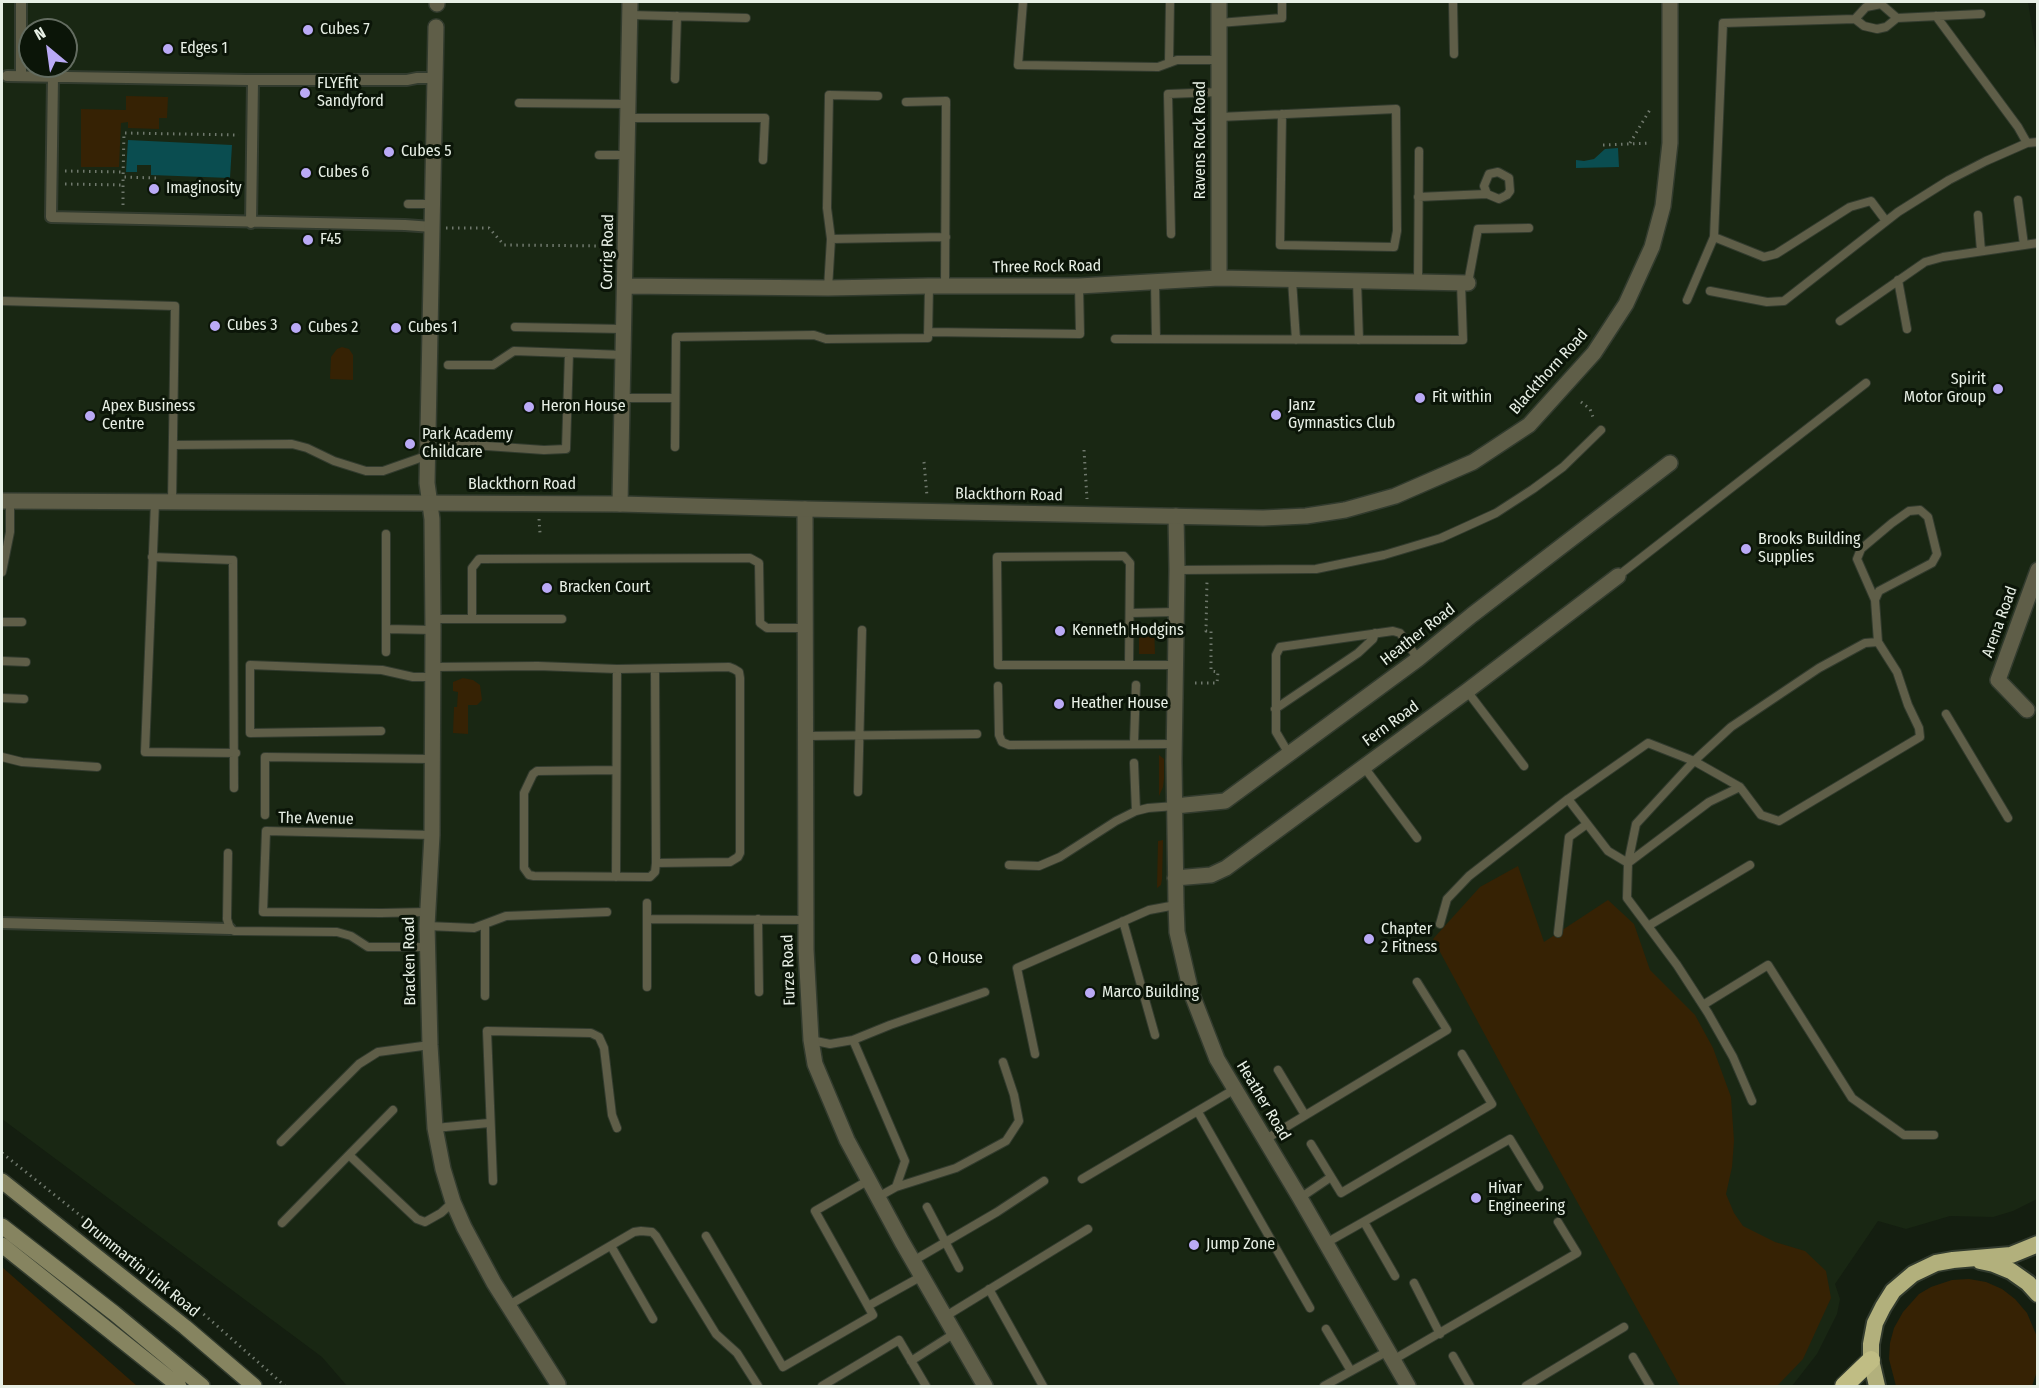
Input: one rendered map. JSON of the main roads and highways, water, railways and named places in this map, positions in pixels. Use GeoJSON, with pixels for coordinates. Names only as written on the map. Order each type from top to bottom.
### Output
{"type":"FeatureCollection","features":[{"type":"Feature","properties":{"kind":"highway"},"geometry":{"type":"LineString","coordinates":[[1877,1386],[1871,1360],[1871,1344],[1875,1323],[1893,1291],[1913,1274],[1936,1263],[2011,1255],[2037,1244]]}},
{"type":"Feature","properties":{"kind":"highway"},"geometry":{"type":"LineString","coordinates":[[1970,1259],[1994,1264],[2011,1271],[2028,1283],[2037,1294]]}},
{"type":"Feature","properties":{"kind":"highway"},"geometry":{"type":"LineString","coordinates":[[1844,1386],[1871,1360]]}},
{"type":"Feature","properties":{"kind":"main road","name":"Drummartin Link Road"},"geometry":{"type":"LineString","coordinates":[[2,1181],[185,1327],[254,1386]]}},
{"type":"Feature","properties":{"kind":"main road"},"geometry":{"type":"LineString","coordinates":[[2,1226],[202,1386]]}},
{"type":"Feature","properties":{"kind":"main road"},"geometry":{"type":"LineString","coordinates":[[2,1245],[174,1384]]}},
{"type":"Feature","properties":{"kind":"water"},"geometry":{"type":"Polygon","coordinates":[[[128,140],[232,145],[230,178],[151,175],[151,165],[137,165],[137,172],[126,172],[128,140]]]}},
{"type":"Feature","properties":{"kind":"water"},"geometry":{"type":"Polygon","coordinates":[[[1618,148],[1619,167],[1576,168],[1576,160],[1594,159],[1605,149],[1618,148]]]}},
{"type":"Feature","properties":{"kind":"place","name":"Cubes 7"},"geometry":{"type":"Point","coordinates":[308,30]}},
{"type":"Feature","properties":{"kind":"place","name":"Edges 1"},"geometry":{"type":"Point","coordinates":[168,49]}},
{"type":"Feature","properties":{"kind":"place","name":"FLYEfit Sandyford"},"geometry":{"type":"Point","coordinates":[305,93]}},
{"type":"Feature","properties":{"kind":"place","name":"Cubes 5"},"geometry":{"type":"Point","coordinates":[389,152]}},
{"type":"Feature","properties":{"kind":"place","name":"Cubes 6"},"geometry":{"type":"Point","coordinates":[306,173]}},
{"type":"Feature","properties":{"kind":"place","name":"Imaginosity"},"geometry":{"type":"Point","coordinates":[154,189]}},
{"type":"Feature","properties":{"kind":"place","name":"F45"},"geometry":{"type":"Point","coordinates":[308,240]}},
{"type":"Feature","properties":{"kind":"place","name":"Cubes 3"},"geometry":{"type":"Point","coordinates":[215,326]}},
{"type":"Feature","properties":{"kind":"place","name":"Cubes 2"},"geometry":{"type":"Point","coordinates":[296,328]}},
{"type":"Feature","properties":{"kind":"place","name":"Cubes 1"},"geometry":{"type":"Point","coordinates":[396,328]}},
{"type":"Feature","properties":{"kind":"place","name":"Spirit Motor Group"},"geometry":{"type":"Point","coordinates":[1998,389]}},
{"type":"Feature","properties":{"kind":"place","name":"Fit within"},"geometry":{"type":"Point","coordinates":[1420,398]}},
{"type":"Feature","properties":{"kind":"place","name":"Heron House"},"geometry":{"type":"Point","coordinates":[529,407]}},
{"type":"Feature","properties":{"kind":"place","name":"Janz Gymnastics Club"},"geometry":{"type":"Point","coordinates":[1276,415]}},
{"type":"Feature","properties":{"kind":"place","name":"Apex Business Centre"},"geometry":{"type":"Point","coordinates":[90,416]}},
{"type":"Feature","properties":{"kind":"place","name":"Park Academy Childcare"},"geometry":{"type":"Point","coordinates":[410,444]}},
{"type":"Feature","properties":{"kind":"place","name":"Brooks Building Supplies"},"geometry":{"type":"Point","coordinates":[1746,549]}},
{"type":"Feature","properties":{"kind":"place","name":"Bracken Court"},"geometry":{"type":"Point","coordinates":[547,588]}},
{"type":"Feature","properties":{"kind":"place","name":"Kenneth Hodgins"},"geometry":{"type":"Point","coordinates":[1060,631]}},
{"type":"Feature","properties":{"kind":"place","name":"Heather House"},"geometry":{"type":"Point","coordinates":[1059,704]}},
{"type":"Feature","properties":{"kind":"place","name":"Chapter 2 Fitness"},"geometry":{"type":"Point","coordinates":[1369,939]}},
{"type":"Feature","properties":{"kind":"place","name":"Q House"},"geometry":{"type":"Point","coordinates":[916,959]}},
{"type":"Feature","properties":{"kind":"place","name":"Marco Building"},"geometry":{"type":"Point","coordinates":[1090,993]}},
{"type":"Feature","properties":{"kind":"place","name":"Hivar Engineering"},"geometry":{"type":"Point","coordinates":[1476,1198]}},
{"type":"Feature","properties":{"kind":"place","name":"Jump Zone"},"geometry":{"type":"Point","coordinates":[1194,1245]}}]}
